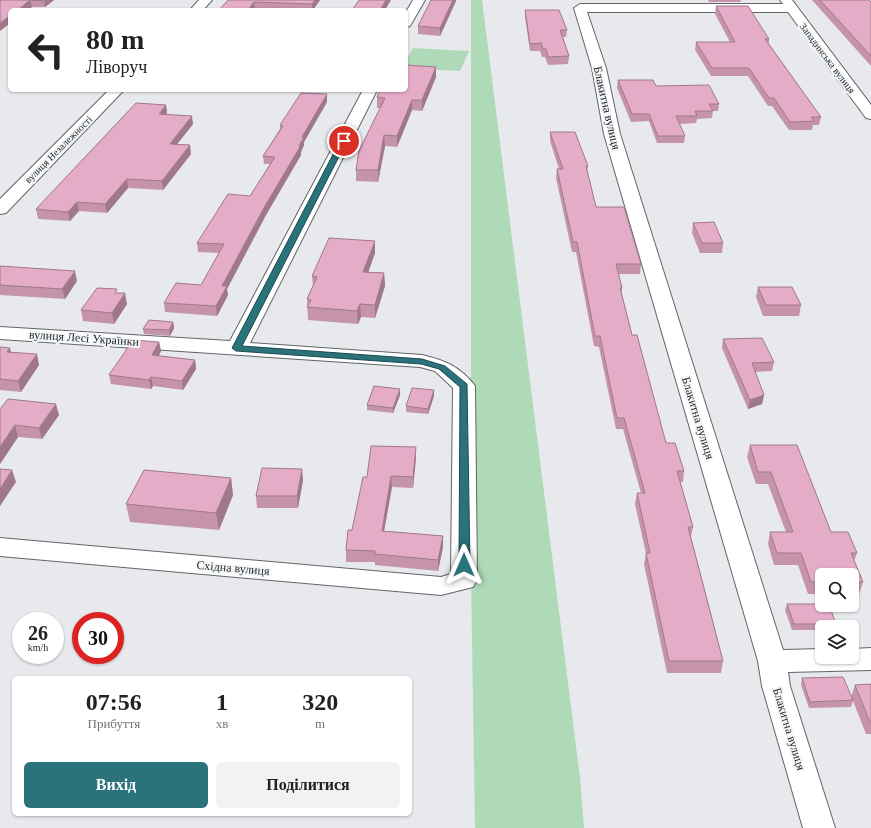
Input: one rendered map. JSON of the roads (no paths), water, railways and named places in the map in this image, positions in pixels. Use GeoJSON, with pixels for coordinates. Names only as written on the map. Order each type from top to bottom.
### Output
{"type":"FeatureCollection","features":[{"type":"Feature","properties":{"kind":"street"},"geometry":{"type":"LineString","coordinates":[[198,8],[206,0]]}},
{"type":"Feature","properties":{"kind":"street"},"geometry":{"type":"LineString","coordinates":[[408,19],[418,0]]}},
{"type":"Feature","properties":{"kind":"street","name":"Блакитна вулиця"},"geometry":{"type":"LineString","coordinates":[[788,4],[580,8],[599,68],[612,134],[772,660],[776,686],[819,828]]}},
{"type":"Feature","properties":{"kind":"street","name":"Западинська вулиця"},"geometry":{"type":"LineString","coordinates":[[788,4],[871,115]]}},
{"type":"Feature","properties":{"kind":"street","name":"вулиця Незалежності"},"geometry":{"type":"LineString","coordinates":[[0,209],[115,92]]}},
{"type":"Feature","properties":{"kind":"street"},"geometry":{"type":"LineString","coordinates":[[236,348],[369,92]]}},
{"type":"Feature","properties":{"kind":"street","name":"вулиця Лесі Українки"},"geometry":{"type":"LineString","coordinates":[[0,333],[422,361],[442,367],[464,386],[464,580]]}},
{"type":"Feature","properties":{"kind":"street","name":"Східна вулиця"},"geometry":{"type":"LineString","coordinates":[[0,547],[441,586],[464,580]]}},
{"type":"Feature","properties":{"kind":"street"},"geometry":{"type":"LineString","coordinates":[[772,660],[871,659]]}}]}
